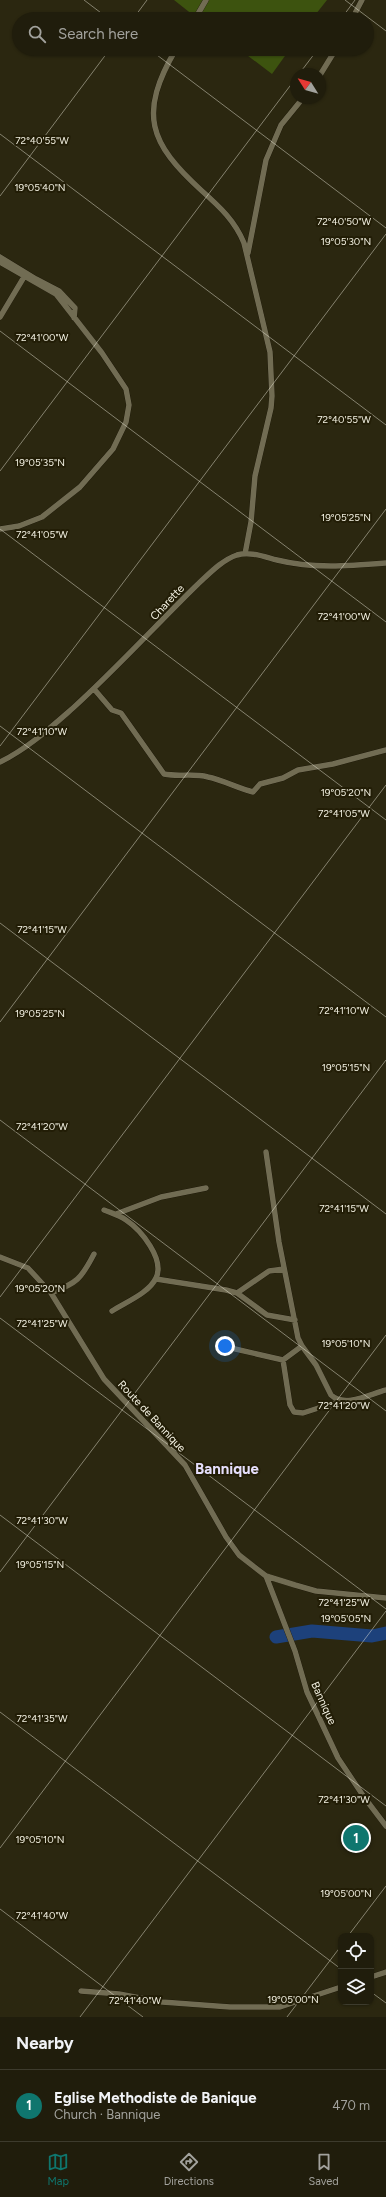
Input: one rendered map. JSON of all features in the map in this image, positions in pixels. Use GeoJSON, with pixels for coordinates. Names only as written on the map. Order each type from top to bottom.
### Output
{"type":"FeatureCollection","features":[{"type":"Feature","properties":{"kind":"street"},"geometry":{"type":"LineString","coordinates":[[199,12],[206,0]]}},
{"type":"Feature","properties":{"kind":"street"},"geometry":{"type":"LineString","coordinates":[[356,12],[362,0]]}},
{"type":"Feature","properties":{"kind":"street"},"geometry":{"type":"LineString","coordinates":[[172,56],[156,95],[153,117],[157,137],[178,170],[224,211],[240,231],[248,255],[270,352],[272,396],[271,408],[255,476],[251,522],[245,554],[298,565],[333,567],[386,563]]}},
{"type":"Feature","properties":{"kind":"street"},"geometry":{"type":"LineString","coordinates":[[324,68],[332,56]]}},
{"type":"Feature","properties":{"kind":"street"},"geometry":{"type":"LineString","coordinates":[[248,255],[266,160],[281,126],[298,104]]}},
{"type":"Feature","properties":{"kind":"street"},"geometry":{"type":"LineString","coordinates":[[0,256],[36,279],[59,290],[75,308],[74,318]]}},
{"type":"Feature","properties":{"kind":"street"},"geometry":{"type":"LineString","coordinates":[[0,262],[56,294],[102,353],[126,389],[129,405],[126,422],[113,449],[80,487],[42,517],[19,526],[0,530]]}},
{"type":"Feature","properties":{"kind":"street"},"geometry":{"type":"LineString","coordinates":[[0,317],[24,277]]}},
{"type":"Feature","properties":{"kind":"street","name":"Charette"},"geometry":{"type":"LineString","coordinates":[[0,762],[35,740],[94,689],[198,584],[228,560],[245,554]]}},
{"type":"Feature","properties":{"kind":"street"},"geometry":{"type":"LineString","coordinates":[[94,689],[112,710],[121,713],[164,774],[173,775],[186,773],[208,777],[253,792],[260,784],[283,778],[298,770],[333,764],[386,750]]}},
{"type":"Feature","properties":{"kind":"street"},"geometry":{"type":"LineString","coordinates":[[266,1152],[284,1269],[302,1346],[316,1365],[331,1395],[340,1401]]}},
{"type":"Feature","properties":{"kind":"street"},"geometry":{"type":"LineString","coordinates":[[116,1214],[161,1197],[206,1188]]}},
{"type":"Feature","properties":{"kind":"street"},"geometry":{"type":"LineString","coordinates":[[104,1210],[127,1220],[151,1246],[159,1270],[156,1279],[146,1290],[112,1311]]}},
{"type":"Feature","properties":{"kind":"street","name":"Route de Bannique"},"geometry":{"type":"LineString","coordinates":[[0,1257],[28,1268],[51,1293],[104,1379],[185,1465],[226,1537],[239,1555],[266,1576],[316,1591],[386,1598]]}},
{"type":"Feature","properties":{"kind":"street"},"geometry":{"type":"LineString","coordinates":[[51,1293],[72,1285],[80,1277],[93,1257]]}},
{"type":"Feature","properties":{"kind":"street"},"geometry":{"type":"LineString","coordinates":[[237,1293],[269,1271],[284,1269]]}},
{"type":"Feature","properties":{"kind":"street"},"geometry":{"type":"LineString","coordinates":[[156,1279],[237,1293],[267,1315],[295,1320]]}},
{"type":"Feature","properties":{"kind":"street"},"geometry":{"type":"LineString","coordinates":[[231,1348],[283,1360],[302,1346]]}},
{"type":"Feature","properties":{"kind":"street"},"geometry":{"type":"LineString","coordinates":[[283,1360],[290,1405],[294,1412],[303,1414],[340,1401],[352,1400],[386,1390]]}},
{"type":"Feature","properties":{"kind":"street","name":"Bannique"},"geometry":{"type":"LineString","coordinates":[[266,1576],[295,1651],[307,1692],[338,1758],[364,1798],[386,1826]]}},
{"type":"Feature","properties":{"kind":"street"},"geometry":{"type":"LineString","coordinates":[[374,1976],[386,1972]]}},
{"type":"Feature","properties":{"kind":"street"},"geometry":{"type":"LineString","coordinates":[[81,1991],[119,1994],[162,2002],[230,2007],[280,2008],[338,1988]]}},
{"type":"Feature","properties":{"kind":"green space"},"geometry":{"type":"Polygon","coordinates":[[[174,0],[327,0],[318,12],[189,12],[174,0]]]}},
{"type":"Feature","properties":{"kind":"green space"},"geometry":{"type":"Polygon","coordinates":[[[248,56],[285,56],[272,74],[248,56]]]}},
{"type":"Feature","properties":{"kind":"waterway"},"geometry":{"type":"LineString","coordinates":[[276,1637],[312,1631],[372,1636],[386,1633]]}},
{"type":"Feature","properties":{"kind":"place","name":"Eglise Methodiste de Banique"},"geometry":{"type":"Point","coordinates":[356,1838]}},
{"type":"Feature","properties":{"kind":"district","name":"Bannique"},"geometry":{"type":"Point","coordinates":[227,1469]}}]}
